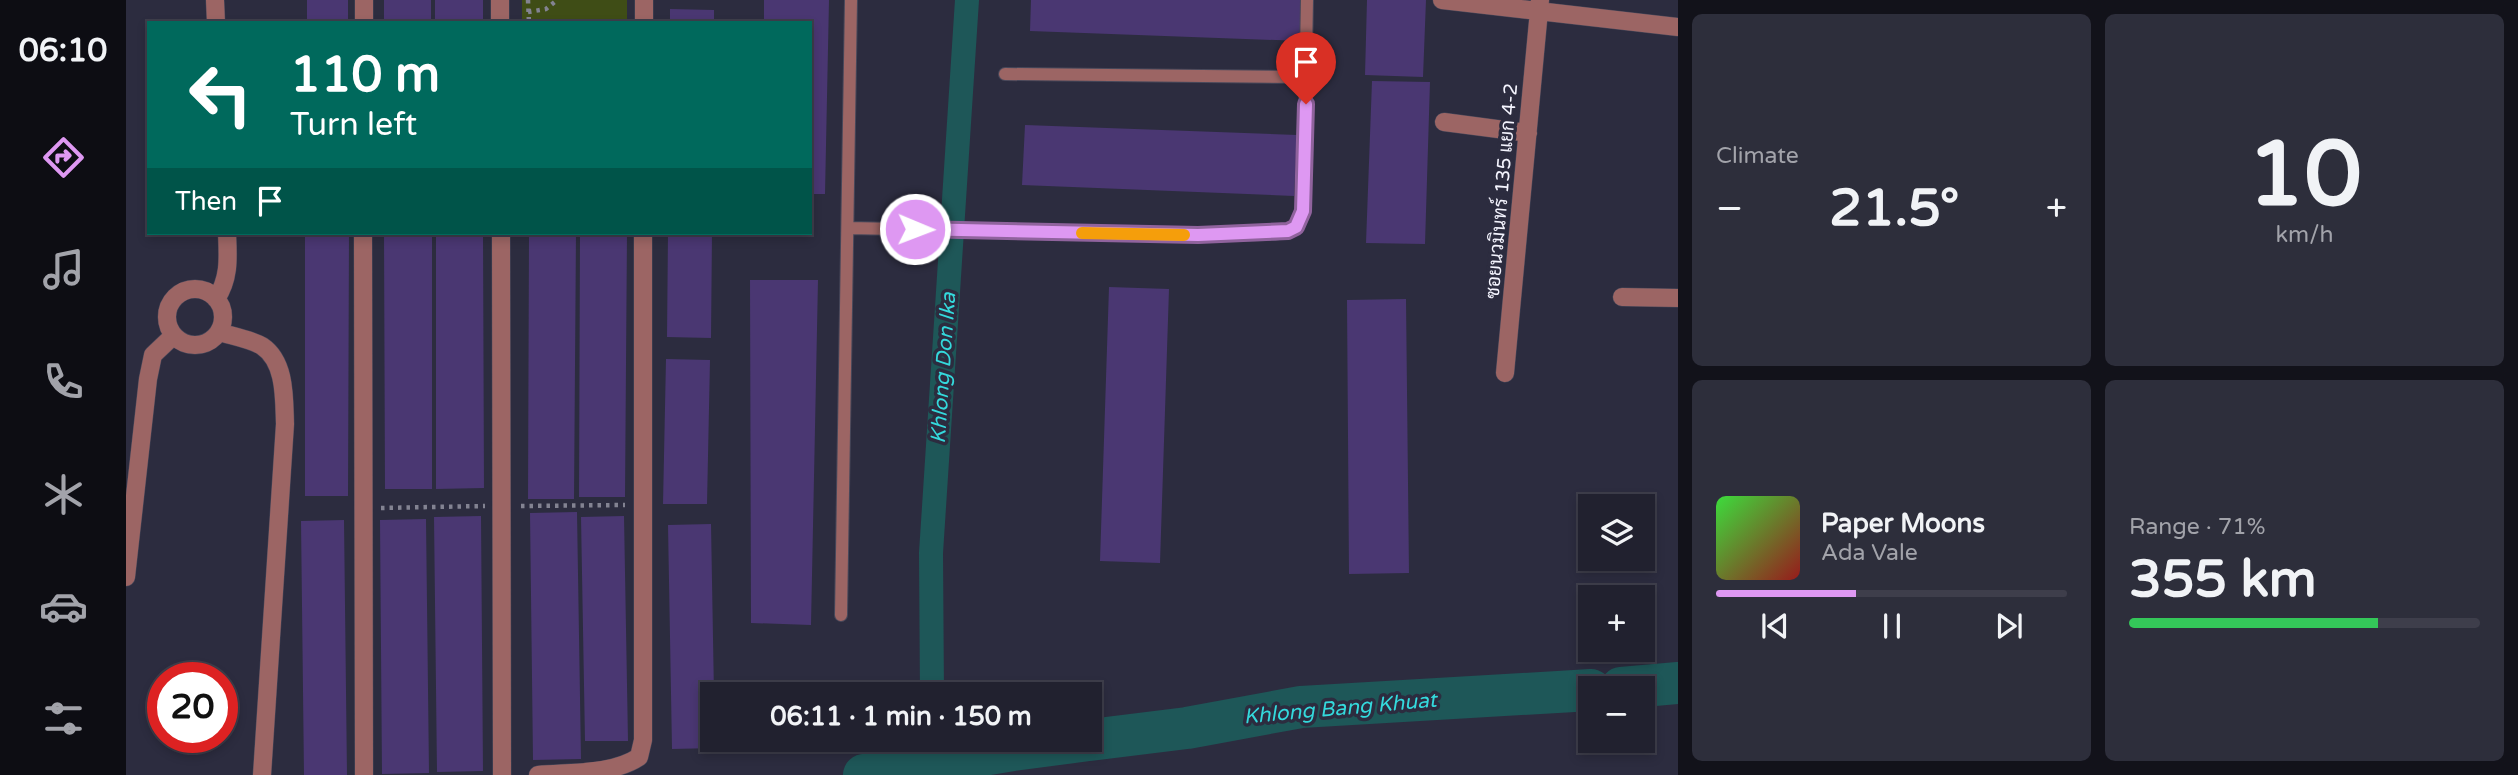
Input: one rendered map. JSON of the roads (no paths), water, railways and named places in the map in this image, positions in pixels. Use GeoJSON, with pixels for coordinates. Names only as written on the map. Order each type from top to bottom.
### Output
{"type":"FeatureCollection","features":[{"type":"Feature","properties":{"kind":"street"},"geometry":{"type":"LineString","coordinates":[[215,0],[216,21]]}},
{"type":"Feature","properties":{"kind":"street"},"geometry":{"type":"LineString","coordinates":[[364,0],[364,21]]}},
{"type":"Feature","properties":{"kind":"street"},"geometry":{"type":"LineString","coordinates":[[500,0],[500,21]]}},
{"type":"Feature","properties":{"kind":"street"},"geometry":{"type":"LineString","coordinates":[[644,0],[644,21]]}},
{"type":"Feature","properties":{"kind":"street"},"geometry":{"type":"LineString","coordinates":[[1442,0],[1540,6],[1678,27]]}},
{"type":"Feature","properties":{"kind":"street","name":"ซอยนวมินทร์ 135 แยก 4-2"},"geometry":{"type":"LineString","coordinates":[[1505,373],[1540,6]]}},
{"type":"Feature","properties":{"kind":"street"},"geometry":{"type":"LineString","coordinates":[[1444,122],[1528,133]]}},
{"type":"Feature","properties":{"kind":"street"},"geometry":{"type":"LineString","coordinates":[[216,299],[225,285],[228,267],[227,235]]}},
{"type":"Feature","properties":{"kind":"street"},"geometry":{"type":"LineString","coordinates":[[363,235],[364,775]]}},
{"type":"Feature","properties":{"kind":"street"},"geometry":{"type":"LineString","coordinates":[[501,235],[502,775]]}},
{"type":"Feature","properties":{"kind":"street"},"geometry":{"type":"LineString","coordinates":[[538,775],[615,769],[630,764],[639,757],[643,740],[643,235]]}},
{"type":"Feature","properties":{"kind":"street"},"geometry":{"type":"LineString","coordinates":[[194,289],[206,291],[216,299],[222,309],[223,321],[212,340],[191,346],[181,343],[173,336],[167,324],[167,311],[172,300],[182,292],[194,289]]}},
{"type":"Feature","properties":{"kind":"street"},"geometry":{"type":"LineString","coordinates":[[1622,297],[1678,298]]}},
{"type":"Feature","properties":{"kind":"street"},"geometry":{"type":"LineString","coordinates":[[219,332],[262,346],[277,362],[283,386],[285,424],[262,775]]}},
{"type":"Feature","properties":{"kind":"street"},"geometry":{"type":"LineString","coordinates":[[126,577],[148,379],[153,355],[173,336]]}},
{"type":"Feature","properties":{"kind":"lane"},"geometry":{"type":"LineString","coordinates":[[841,615],[852,0]]}},
{"type":"Feature","properties":{"kind":"lane"},"geometry":{"type":"LineString","coordinates":[[849,228],[1198,235],[1288,231],[1296,227],[1303,211],[1307,0]]}},
{"type":"Feature","properties":{"kind":"lane"},"geometry":{"type":"LineString","coordinates":[[1005,74],[1306,77]]}},
{"type":"Feature","properties":{"kind":"waterway","name":"Khlong Don Ika"},"geometry":{"type":"LineString","coordinates":[[932,682],[931,553],[967,0]]}},
{"type":"Feature","properties":{"kind":"waterway","name":"Khlong Bang Khuat"},"geometry":{"type":"LineString","coordinates":[[1655,685],[1678,683]]}},
{"type":"Feature","properties":{"kind":"waterway","name":"Khlong Bang Khuat"},"geometry":{"type":"LineString","coordinates":[[1102,739],[1187,728],[1301,707],[1578,691]]}},
{"type":"Feature","properties":{"kind":"waterway","name":"Khlong Don Ika"},"geometry":{"type":"LineString","coordinates":[[936,752],[937,763]]}},
{"type":"Feature","properties":{"kind":"waterway","name":"Khlong Bang Khuat"},"geometry":{"type":"LineString","coordinates":[[864,775],[1001,752]]}}]}
